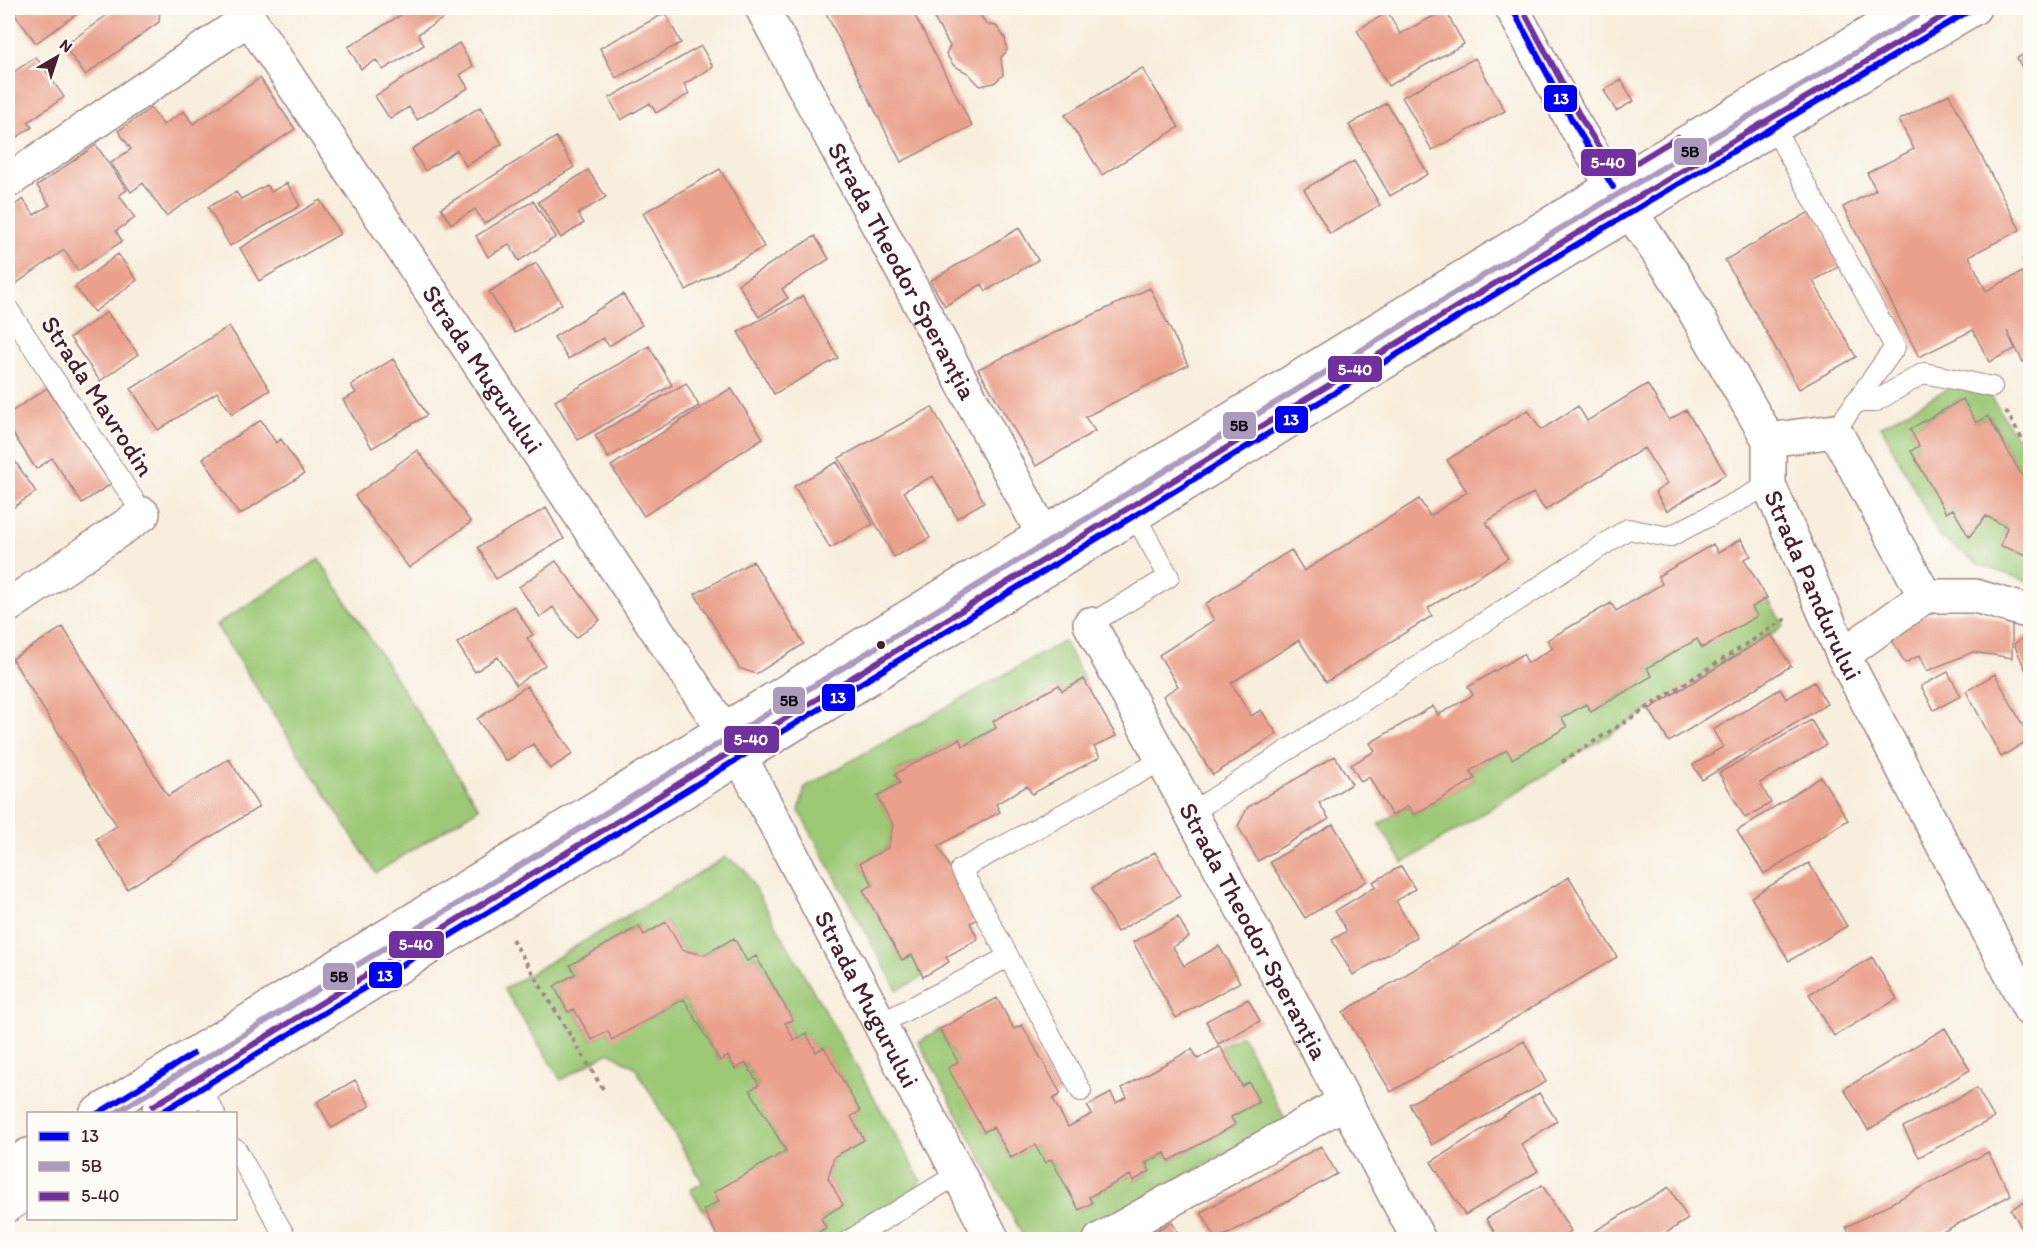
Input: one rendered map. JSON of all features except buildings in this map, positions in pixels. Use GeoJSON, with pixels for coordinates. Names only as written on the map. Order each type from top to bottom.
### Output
{"type":"FeatureCollection","features":[{"type":"Feature","properties":{"kind":"street","name":"Strada Theodor Speranția"},"geometry":{"type":"LineString","coordinates":[[762,8],[1043,534]]}},
{"type":"Feature","properties":{"kind":"street"},"geometry":{"type":"LineString","coordinates":[[1512,8],[1573,122],[1621,200],[1673,274],[1769,440],[1835,431],[1925,596]]}},
{"type":"Feature","properties":{"kind":"street"},"geometry":{"type":"LineString","coordinates":[[162,1112],[207,1101],[741,758],[1134,514],[1621,200],[1912,8]]}},
{"type":"Feature","properties":{"kind":"street"},"geometry":{"type":"LineString","coordinates":[[98,1112],[1043,534],[1621,200],[1773,126],[1974,8]]}},
{"type":"Feature","properties":{"kind":"street"},"geometry":{"type":"LineString","coordinates":[[8,181],[246,13]]}},
{"type":"Feature","properties":{"kind":"street","name":"Strada Mugurului"},"geometry":{"type":"LineString","coordinates":[[246,13],[723,729]]}},
{"type":"Feature","properties":{"kind":"street","name":"Strada Pandurului"},"geometry":{"type":"LineString","coordinates":[[1769,440],[1769,485],[1843,655],[2031,1010]]}},
{"type":"Feature","properties":{"kind":"street"},"geometry":{"type":"LineString","coordinates":[[8,606],[143,514]]}},
{"type":"Feature","properties":{"kind":"street"},"geometry":{"type":"LineString","coordinates":[[1843,655],[1925,596],[1975,596],[2031,612]]}},
{"type":"Feature","properties":{"kind":"street","name":"Strada Theodor Speranția"},"geometry":{"type":"LineString","coordinates":[[1090,624],[1419,1239]]}},
{"type":"Feature","properties":{"kind":"street","name":"Strada Mugurului"},"geometry":{"type":"LineString","coordinates":[[741,758],[993,1239]]}},
{"type":"Feature","properties":{"kind":"street"},"geometry":{"type":"LineString","coordinates":[[1100,1239],[1345,1102]]}},
{"type":"Feature","properties":{"kind":"street"},"geometry":{"type":"LineString","coordinates":[[8,1169],[27,1156]]}},
{"type":"Feature","properties":{"kind":"street"},"geometry":{"type":"LineString","coordinates":[[8,1205],[27,1192]]}},
{"type":"Feature","properties":{"kind":"lane"},"geometry":{"type":"LineString","coordinates":[[1773,126],[1894,347],[1835,431]]}},
{"type":"Feature","properties":{"kind":"lane","name":"Strada Mavrodin"},"geometry":{"type":"LineString","coordinates":[[8,309],[143,514]]}},
{"type":"Feature","properties":{"kind":"lane"},"geometry":{"type":"LineString","coordinates":[[1855,402],[1874,402],[1924,374],[1992,387]]}},
{"type":"Feature","properties":{"kind":"lane"},"geometry":{"type":"LineString","coordinates":[[1191,813],[1628,529],[1669,537],[1769,485]]}},
{"type":"Feature","properties":{"kind":"lane"},"geometry":{"type":"LineString","coordinates":[[1090,624],[1169,577],[1134,514]]}},
{"type":"Feature","properties":{"kind":"lane"},"geometry":{"type":"LineString","coordinates":[[1081,1091],[961,869],[1163,760]]}},
{"type":"Feature","properties":{"kind":"lane"},"geometry":{"type":"LineString","coordinates":[[880,1024],[1008,957]]}},
{"type":"Feature","properties":{"kind":"lane"},"geometry":{"type":"LineString","coordinates":[[237,1151],[287,1239]]}},
{"type":"Feature","properties":{"kind":"lane"},"geometry":{"type":"LineString","coordinates":[[850,1239],[958,1173]]}},
{"type":"Feature","properties":{"kind":"path"},"geometry":{"type":"LineString","coordinates":[[1992,387],[2027,448],[2031,449]]}},
{"type":"Feature","properties":{"kind":"path"},"geometry":{"type":"LineString","coordinates":[[1562,762],[1818,598]]}},
{"type":"Feature","properties":{"kind":"path"},"geometry":{"type":"LineString","coordinates":[[507,931],[603,1089]]}},
{"type":"Feature","properties":{"kind":"green space"},"geometry":{"type":"Polygon","coordinates":[[[1954,385],[1988,391],[2027,455],[2030,456],[2030,477],[2021,474],[1989,416],[1976,423],[1962,399],[1910,429],[1919,446],[1911,451],[1946,512],[1953,509],[1969,537],[1986,516],[2007,527],[2001,546],[2030,556],[2030,582],[1980,565],[1939,536],[1881,426],[1954,385]]]}},
{"type":"Feature","properties":{"kind":"green space"},"geometry":{"type":"Polygon","coordinates":[[[319,559],[479,808],[376,873],[216,625],[319,559]]]}},
{"type":"Feature","properties":{"kind":"green space"},"geometry":{"type":"Polygon","coordinates":[[[1767,598],[1784,626],[1403,863],[1379,824],[1408,806],[1414,815],[1475,779],[1470,771],[1507,750],[1567,726],[1562,718],[1586,704],[1592,712],[1652,676],[1647,668],[1697,639],[1702,648],[1752,607],[1767,598]]]}},
{"type":"Feature","properties":{"kind":"green space"},"geometry":{"type":"Polygon","coordinates":[[[1064,641],[1084,679],[1062,691],[1058,685],[993,721],[996,728],[963,746],[958,739],[895,773],[900,783],[877,796],[893,825],[888,848],[860,863],[873,885],[864,891],[902,960],[912,955],[923,977],[897,990],[799,811],[805,787],[1064,641]]]}},
{"type":"Feature","properties":{"kind":"green space"},"geometry":{"type":"Polygon","coordinates":[[[726,857],[744,869],[921,1180],[913,1193],[834,1239],[806,1239],[826,1228],[821,1218],[843,1205],[828,1178],[834,1157],[864,1140],[851,1117],[860,1111],[824,1048],[816,1052],[806,1034],[794,1040],[785,1023],[792,1019],[756,956],[747,961],[734,938],[704,955],[682,950],[666,922],[644,935],[638,926],[570,965],[575,974],[554,986],[568,1012],[574,1009],[592,1040],[608,1031],[612,1039],[684,999],[719,1060],[728,1056],[735,1069],[746,1063],[759,1085],[751,1090],[786,1151],[715,1193],[719,1201],[703,1210],[690,1190],[703,1183],[635,1067],[609,1052],[561,1080],[504,989],[726,857]]]}},
{"type":"Feature","properties":{"kind":"green space"},"geometry":{"type":"Polygon","coordinates":[[[940,1029],[958,1062],[984,1132],[993,1127],[1011,1158],[1035,1145],[1045,1163],[1051,1159],[1079,1210],[1092,1203],[1089,1197],[1130,1175],[1134,1181],[1150,1171],[1146,1163],[1165,1153],[1170,1161],[1235,1125],[1231,1117],[1259,1102],[1249,1083],[1242,1086],[1220,1046],[1242,1035],[1286,1121],[1066,1239],[1028,1239],[1022,1234],[919,1042],[940,1029]]]}},
{"type":"Feature","properties":{"kind":"transit line","name":"13"},"geometry":{"type":"LineString","coordinates":[[1512,8],[1573,122],[1613,187]]}},
{"type":"Feature","properties":{"kind":"transit line","name":"5-40"},"geometry":{"type":"LineString","coordinates":[[1522,8],[1581,118],[1616,175],[1678,137]]}},
{"type":"Feature","properties":{"kind":"transit line","name":"5-40"},"geometry":{"type":"LineString","coordinates":[[153,1106],[1564,241],[1957,8]]}},
{"type":"Feature","properties":{"kind":"transit line","name":"13"},"geometry":{"type":"LineString","coordinates":[[162,1112],[1569,249],[1974,8]]}},
{"type":"Feature","properties":{"kind":"transit line","name":"5B"},"geometry":{"type":"LineString","coordinates":[[117,1112],[1558,230],[1917,16]]}},
{"type":"Feature","properties":{"kind":"transit line","name":"13"},"geometry":{"type":"LineString","coordinates":[[100,1112],[193,1054]]}}]}
